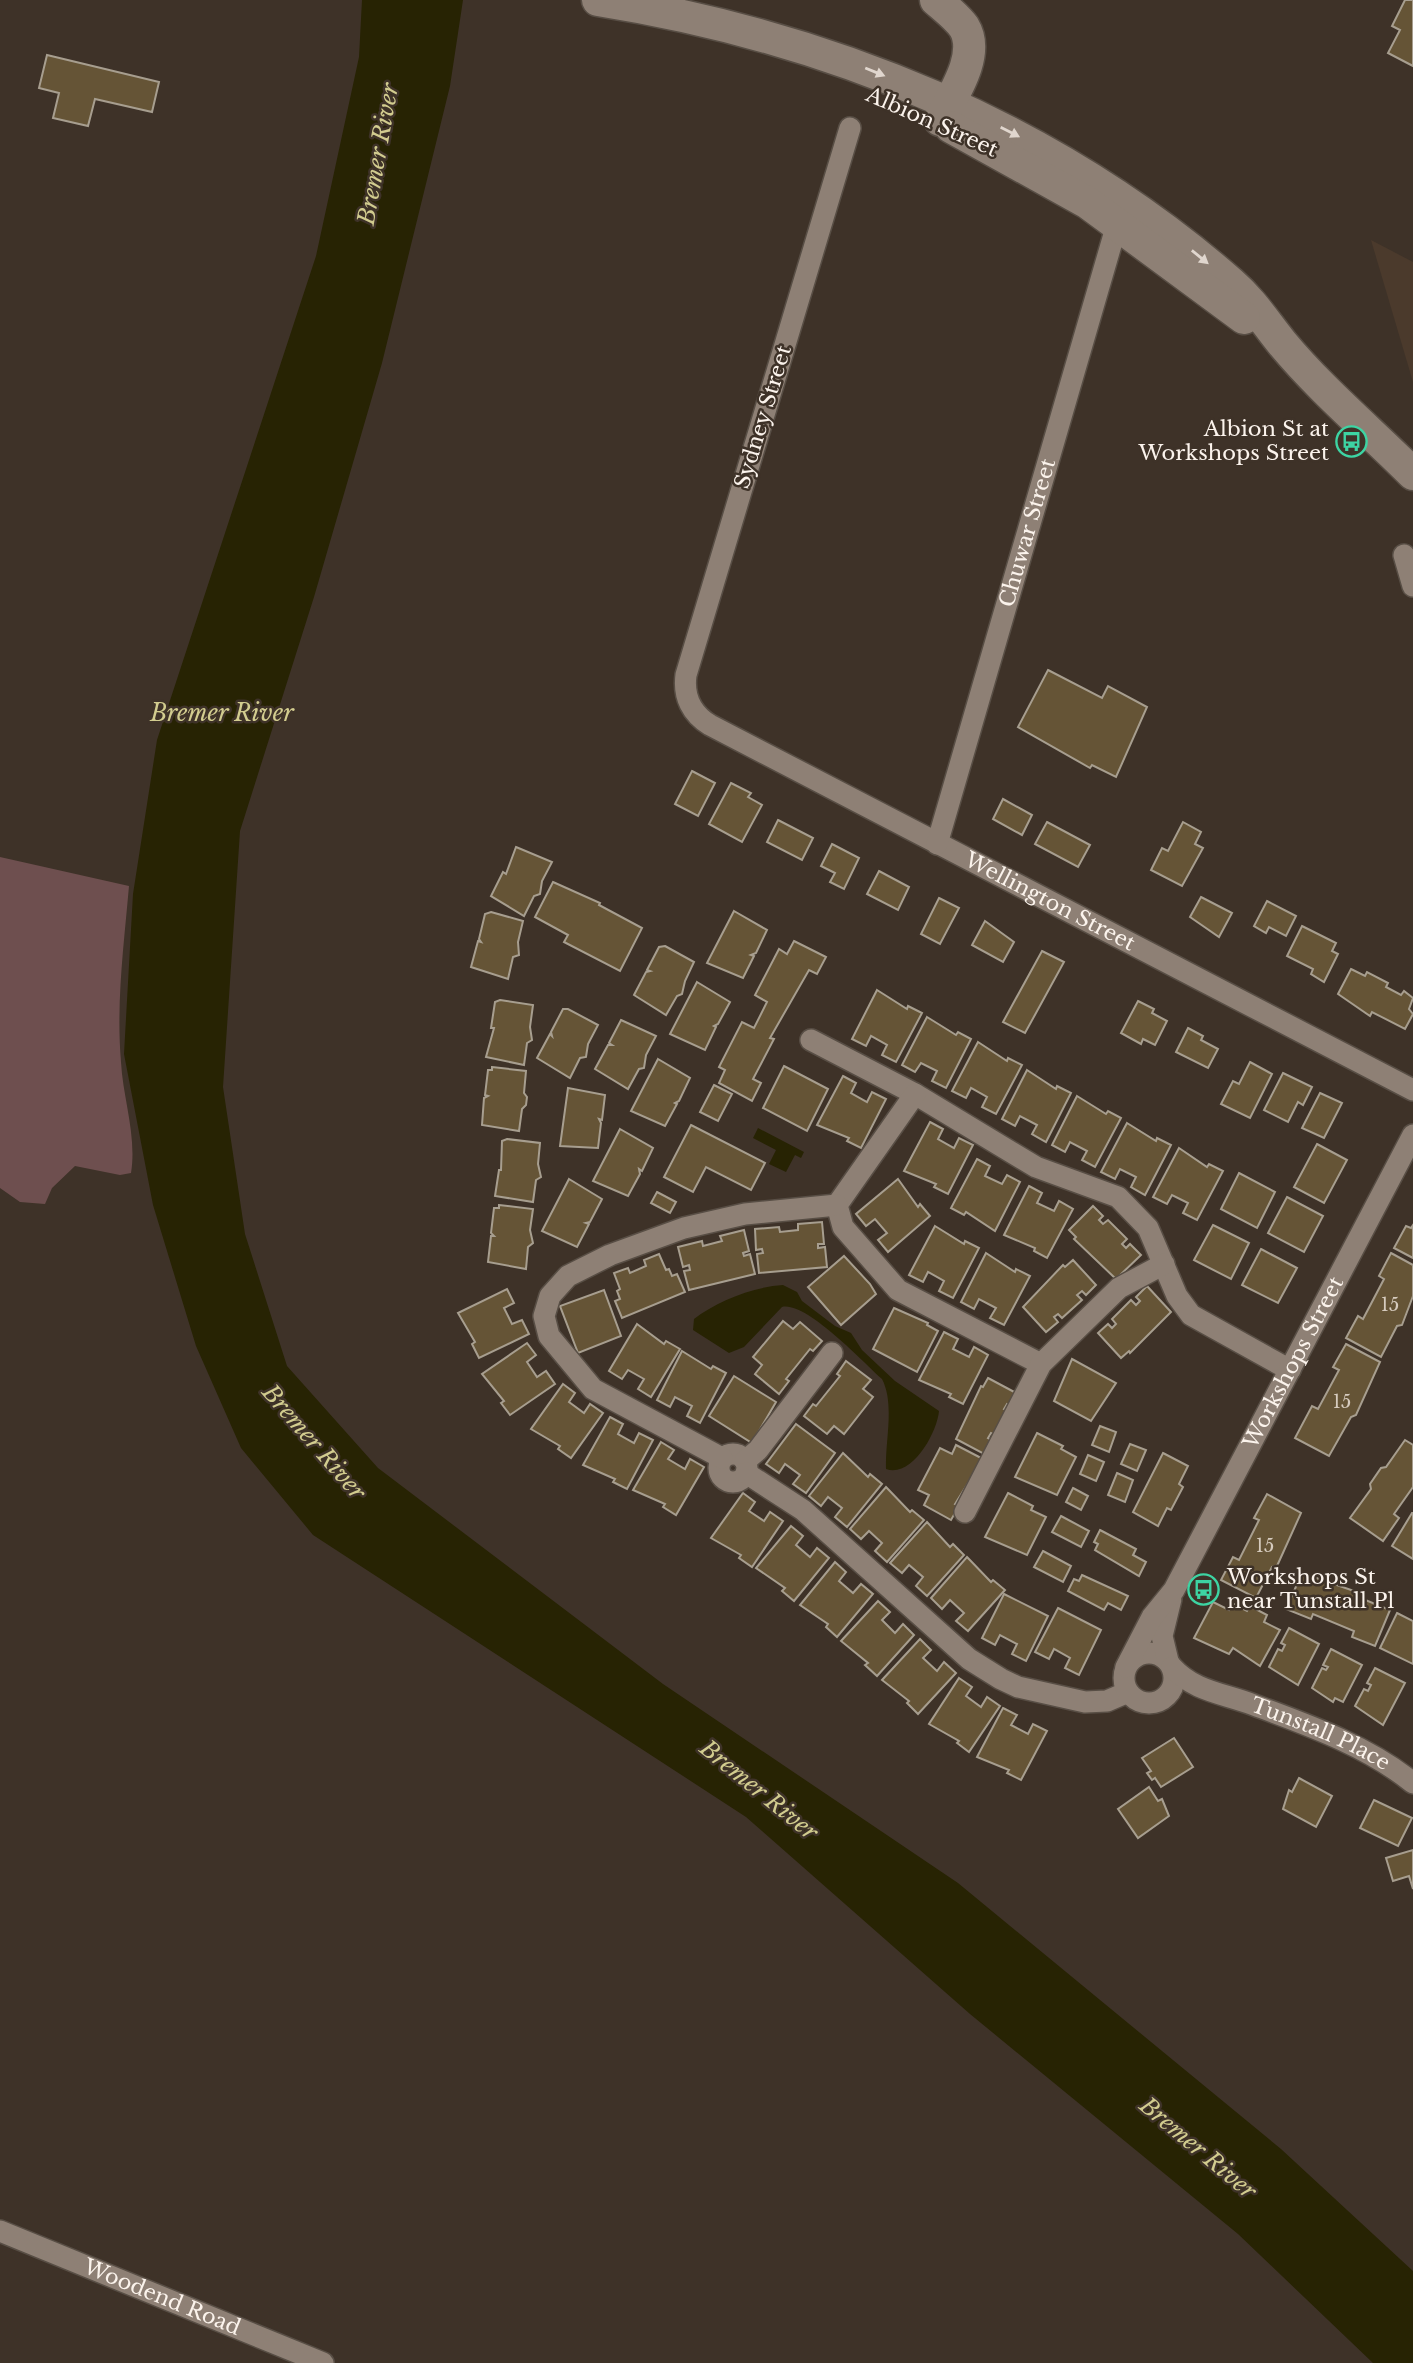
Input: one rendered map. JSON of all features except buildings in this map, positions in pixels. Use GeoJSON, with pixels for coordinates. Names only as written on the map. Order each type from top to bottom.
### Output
{"type":"FeatureCollection","features":[{"type":"Feature","properties":{"kind":"main road","name":"Albion Street"},"geometry":{"type":"LineString","coordinates":[[598,0],[740,31],[801,64],[944,113],[1047,153],[1120,197],[1211,266],[1252,302],[1283,344],[1413,474]]}},
{"type":"Feature","properties":{"kind":"main road"},"geometry":{"type":"LineString","coordinates":[[936,0],[963,26],[969,45],[965,69],[944,113]]}},
{"type":"Feature","properties":{"kind":"main road","name":"Albion Street"},"geometry":{"type":"LineString","coordinates":[[944,113],[1118,223],[1227,307],[1283,344]]}},
{"type":"Feature","properties":{"kind":"street","name":"Sydney Street"},"geometry":{"type":"LineString","coordinates":[[691,706],[685,691],[686,676],[850,128]]}},
{"type":"Feature","properties":{"kind":"street","name":"Albion Street"},"geometry":{"type":"LineString","coordinates":[[1047,153],[1065,172],[1114,204],[1119,211],[1118,223]]}},
{"type":"Feature","properties":{"kind":"street","name":"Chuwar Street"},"geometry":{"type":"LineString","coordinates":[[937,844],[1118,223]]}},
{"type":"Feature","properties":{"kind":"street"},"geometry":{"type":"LineString","coordinates":[[1404,555],[1413,586]]}},
{"type":"Feature","properties":{"kind":"street","name":"Wellington Street"},"geometry":{"type":"LineString","coordinates":[[691,706],[710,725],[1413,1090]]}},
{"type":"Feature","properties":{"kind":"street"},"geometry":{"type":"LineString","coordinates":[[811,1040],[915,1094],[1029,1163],[1118,1197],[1148,1227],[1177,1296],[1191,1315],[1290,1370]]}},
{"type":"Feature","properties":{"kind":"street"},"geometry":{"type":"LineString","coordinates":[[915,1094],[837,1205],[745,1214],[684,1228],[610,1255],[568,1276],[550,1296],[544,1316],[549,1336],[562,1355],[593,1389],[722,1458],[733,1454],[745,1467],[803,1510],[969,1659],[1001,1679],[1018,1687],[1085,1702],[1107,1701],[1128,1692]]}},
{"type":"Feature","properties":{"kind":"street","name":"Workshops Street"},"geometry":{"type":"LineString","coordinates":[[1126,1667],[1152,1617],[1174,1590],[1413,1135]]}},
{"type":"Feature","properties":{"kind":"street"},"geometry":{"type":"LineString","coordinates":[[837,1205],[843,1227],[898,1290],[1041,1364]]}},
{"type":"Feature","properties":{"kind":"street"},"geometry":{"type":"LineString","coordinates":[[965,1512],[1041,1364],[1119,1288],[1164,1264]]}},
{"type":"Feature","properties":{"kind":"street"},"geometry":{"type":"LineString","coordinates":[[745,1467],[832,1353]]}},
{"type":"Feature","properties":{"kind":"street","name":"Workshops Street"},"geometry":{"type":"LineString","coordinates":[[1170,1664],[1162,1636],[1174,1590]]}},
{"type":"Feature","properties":{"kind":"street"},"geometry":{"type":"LineString","coordinates":[[1147,1653],[1170,1664],[1174,1682],[1166,1697],[1150,1703],[1142,1702],[1128,1692],[1124,1675],[1126,1667],[1139,1655],[1147,1653]]}},
{"type":"Feature","properties":{"kind":"street","name":"Tunstall Place"},"geometry":{"type":"LineString","coordinates":[[1170,1664],[1190,1685],[1250,1703],[1354,1746],[1413,1783]]}},
{"type":"Feature","properties":{"kind":"street","name":"Tunstall Place"},"geometry":{"type":"LineString","coordinates":[[1166,1697],[1222,1696]]}},
{"type":"Feature","properties":{"kind":"street","name":"Woodend Road"},"geometry":{"type":"LineString","coordinates":[[0,2231],[321,2363]]}},
{"type":"Feature","properties":{"kind":"shaded area"},"geometry":{"type":"Polygon","coordinates":[[[1371,240],[1413,262],[1413,382],[1371,240]]]}},
{"type":"Feature","properties":{"kind":"shaded area"},"geometry":{"type":"Polygon","coordinates":[[[0,857],[129,886],[119,1018],[122,1076],[131,1131],[131,1173],[120,1175],[75,1166],[52,1188],[45,1204],[20,1202],[0,1188],[0,857]]]}},
{"type":"Feature","properties":{"kind":"water","name":"Bremer River"},"geometry":{"type":"Polygon","coordinates":[[[362,0],[463,0],[450,86],[382,363],[314,597],[240,831],[223,1087],[245,1234],[287,1366],[378,1468],[663,1684],[958,1883],[1281,2149],[1413,2271],[1413,2363],[1373,2363],[1238,2234],[970,2014],[746,1817],[313,1535],[241,1448],[196,1346],[153,1205],[124,1054],[133,894],[157,740],[316,256],[359,57],[362,0]]]}},
{"type":"Feature","properties":{"kind":"water"},"geometry":{"type":"Polygon","coordinates":[[[758,1128],[804,1152],[801,1158],[795,1155],[786,1172],[769,1164],[776,1150],[753,1138],[758,1128]]]}},
{"type":"Feature","properties":{"kind":"water"},"geometry":{"type":"Polygon","coordinates":[[[783,1285],[797,1292],[802,1301],[835,1326],[851,1333],[862,1350],[895,1381],[939,1411],[934,1431],[922,1452],[905,1467],[886,1469],[889,1411],[882,1379],[834,1334],[805,1313],[782,1307],[744,1347],[729,1353],[693,1330],[694,1319],[724,1301],[748,1292],[783,1285]]]}},
{"type":"Feature","properties":{"kind":"place","name":"Albion St at Workshops Street"},"geometry":{"type":"Point","coordinates":[1352,441]}},
{"type":"Feature","properties":{"kind":"place","name":"Workshops St near Tunstall Pl"},"geometry":{"type":"Point","coordinates":[1204,1589]}}]}
